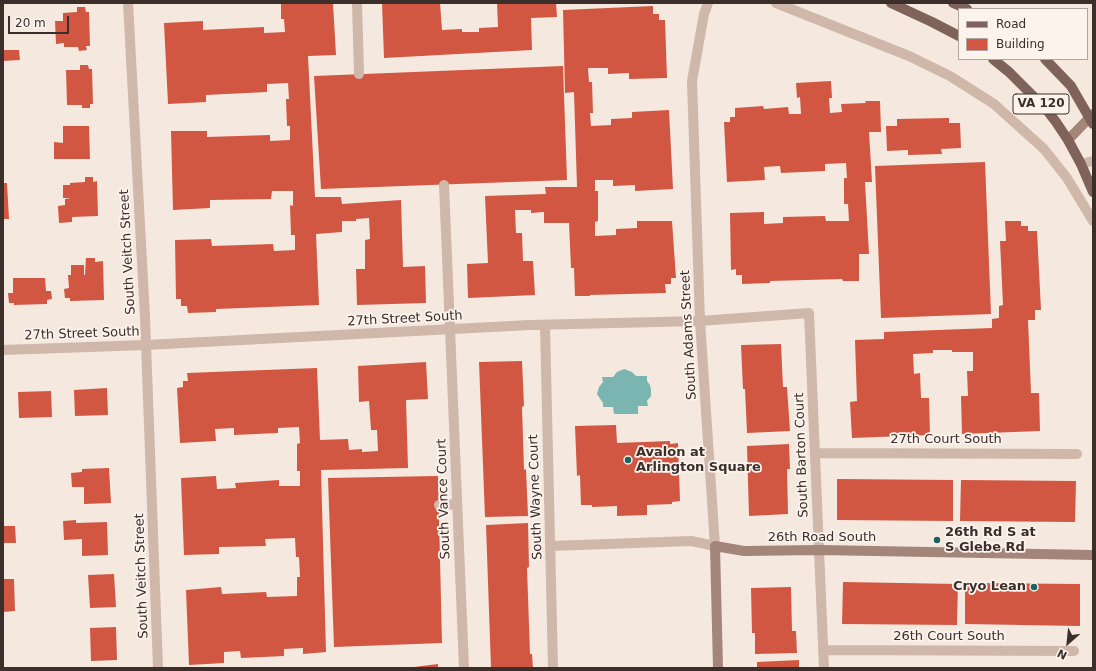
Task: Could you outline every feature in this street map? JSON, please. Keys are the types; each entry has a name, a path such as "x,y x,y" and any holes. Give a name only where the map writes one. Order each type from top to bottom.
{"main road":[{"path":"891,3 958,35"},
{"path":"953,3 965,8"},
{"name":"VA 120","path":"994,60 1009,72 1046,109 1068,140 1081,164 1093,192"},
{"name":"VA 120","path":"1046,60 1071,86 1092,118"}],"street":[{"name":"South Veitch Street","path":"128,3 146,345 158,668"},
{"path":"356,3 359,74"},
{"name":"South Adams Street","path":"708,3 704,14 692,81 700,321 715,546 718,668"},
{"path":"776,3 909,56 950,76 994,104 1044,149 1067,178 1093,221"},
{"path":"1068,140 1092,118"},
{"path":"1081,164 1093,161"},
{"name":"South Vance Court","path":"444,185 464,668"},
{"name":"27th Street South","path":"3,350 146,345 544,324 700,321 809,313"},
{"name":"South Barton Court","path":"809,313 824,668"},
{"name":"South Wayne Court","path":"544,324 553,668"},
{"name":"27th Court South","path":"815,453 1077,454"},
{"path":"439,505 457,504"},
{"name":"26th Road South","path":"551,546 691,542 744,551 819,550 1093,555"},
{"name":"26th Court South","path":"823,650 1074,651"}],"water":[{"path":"624,369 632,372 636,376 647,376 647,381 650,385 651,396 647,401 648,406 638,406 638,414 614,414 613,407 603,407 603,403 597,394 599,387 603,382 602,377 613,377 617,372"}],"building":[{"path":"281,3 333,3 336,55 308,56 315,197 341,197 342,204 401,200 403,267 425,266 426,303 357,305 356,269 365,269 365,240 370,239 369,218 356,219 356,221 342,221 342,232 316,234 319,305 216,309 216,312 188,313 187,306 181,306 181,299 176,299 175,240 211,239 212,246 273,244 274,251 295,250 295,235 291,235 290,205 293,206 293,191 272,191 271,199 210,200 210,208 173,210 171,131 207,131 207,137 270,135 270,141 290,140 290,126 287,126 286,99 289,99 288,83 267,84 267,92 206,95 206,102 168,104 164,23 203,21 203,30 264,27 264,33 285,32 284,19 281,19"},
{"path":"382,3 440,3 442,30 462,29 462,32 479,32 479,28 498,27 497,3 556,3 557,17 531,18 532,50 384,58"},
{"path":"653,6 653,14 659,14 659,20 665,20 667,78 629,79 629,73 608,74 608,68 588,68 589,82 592,82 593,113 590,113 591,126 611,125 611,119 632,118 632,112 669,110 673,189 635,191 635,185 613,186 613,180 595,180 595,191 598,191 598,221 595,222 595,236 616,235 616,229 637,228 637,221 672,221 676,278 671,278 671,284 665,284 666,293 575,296 574,268 571,268 569,223 544,223 544,212 531,213 531,210 515,210 516,233 522,233 523,261 533,261 535,295 468,298 467,264 488,263 485,196 546,194 545,187 577,187 574,92 565,93 563,10"},
{"path":"77,7 85,7 86,12 89,12 90,46 86,46 87,50 79,51 78,47 64,47 64,43 56,44 55,21 63,21 63,13 77,12"},
{"path":"3,50 19,50 20,60 3,61"},
{"path":"80,65 88,65 89,69 92,69 93,104 90,104 90,108 82,108 82,105 67,105 66,70 80,70"},
{"path":"563,66 567,180 321,189 314,76"},
{"path":"831,81 832,98 829,98 830,113 842,112 841,104 880,101 881,132 869,132 872,182 865,182 869,254 859,254 859,281 843,281 842,279 770,281 770,283 742,284 742,275 736,275 736,269 731,270 730,213 764,212 764,224 783,223 783,217 825,216 826,221 849,221 848,204 844,204 844,178 847,178 846,163 825,164 825,171 781,173 780,166 764,167 765,180 727,182 724,122 730,122 730,117 735,117 735,108 763,106 764,109 788,107 789,114 801,114 800,97 797,98 796,83"},
{"path":"949,118 949,123 960,123 961,148 941,149 942,154 908,155 908,150 887,151 886,126 897,126 897,119"},
{"path":"63,126 89,126 90,159 54,159 54,142 63,143"},
{"path":"985,162 991,314 881,318 875,166"},
{"path":"85,177 93,177 93,182 97,181 98,216 72,217 72,222 59,223 58,206 65,205 65,199 71,198 63,198 63,185 85,182"},
{"path":"3,183 7,183 9,219 3,219"},
{"path":"1005,221 1021,221 1021,226 1028,226 1028,231 1037,231 1041,310 1035,310 1035,320 1028,320 1031,393 1039,393 1040,431 962,434 961,396 968,396 967,371 973,371 973,352 933,350 933,353 913,354 914,374 920,373 921,398 929,398 930,435 852,438 850,402 857,401 855,340 884,339 884,332 992,328 992,319 999,318 999,306 1003,305 1000,241 1006,241"},
{"path":"86,258 95,258 95,262 103,261 104,300 70,301 70,298 65,298 64,289 69,288 68,275 71,275 71,265 84,265 85,275"},
{"path":"13,278 45,278 46,291 51,291 52,299 47,300 47,304 14,305 14,303 9,303 8,293 13,293"},
{"path":"781,344 783,387 787,387 790,431 747,433 741,345"},
{"path":"522,361 524,470 526,469 528,516 485,517 479,362"},
{"path":"426,362 428,399 406,400 408,468 321,470 326,652 303,654 303,648 284,649 284,656 241,658 240,651 224,652 224,663 189,665 186,590 221,587 222,594 266,592 267,597 297,596 297,577 300,577 299,557 296,557 295,538 265,539 266,546 219,547 219,554 184,555 181,478 216,476 217,489 236,488 235,483 279,480 279,486 300,486 300,471 297,471 297,444 300,443 299,427 278,428 278,433 234,435 234,428 215,429 216,441 180,443 177,388 183,387 183,381 188,381 187,373 317,368 320,440 348,439 349,450 362,449 362,452 378,451 377,430 371,430 369,401 359,402 358,366"},
{"path":"107,388 108,415 75,416 74,390"},
{"path":"51,391 52,417 19,418 18,392"},
{"name":"Avalon at Arlington Square","path":"616,425 617,443 670,441 670,444 678,443 680,501 672,502 672,504 647,505 647,515 617,516 617,506 592,507 592,505 581,505 580,475 577,476 575,426"},
{"path":"789,444 790,469 787,469 788,514 749,516 747,446"},
{"path":"109,468 111,503 84,504 84,487 72,487 71,473 82,472 82,469"},
{"path":"438,476 442,643 334,647 328,478"},
{"path":"837,479 953,480 953,521 837,520"},
{"path":"961,480 1076,481 1075,522 960,521"},
{"path":"76,520 76,523 107,522 108,555 82,556 82,539 64,540 63,521"},
{"path":"528,523 529,567 527,568 530,654 532,654 533,668 491,668 486,525"},
{"path":"3,526 15,526 16,543 3,543"},
{"path":"114,574 116,607 90,608 88,575"},
{"path":"3,579 14,579 15,611 3,612"},
{"path":"843,582 958,584 957,625 842,624"},
{"path":"965,583 1080,584 1080,626 965,624"},
{"path":"791,587 792,631 796,631 797,653 755,654 755,633 752,633 751,588"},
{"path":"116,627 117,660 91,661 90,628"},
{"path":"799,660 799,668 757,668 757,662"},
{"path":"438,664 438,668 414,668 414,667"}],"place":[{"name":"Avalon at Arlington Square","path":"628,460"},
{"name":"26th Rd S at S Glebe Rd","path":"937,540"},
{"name":"Cryo Lean","path":"1034,587"}]}
